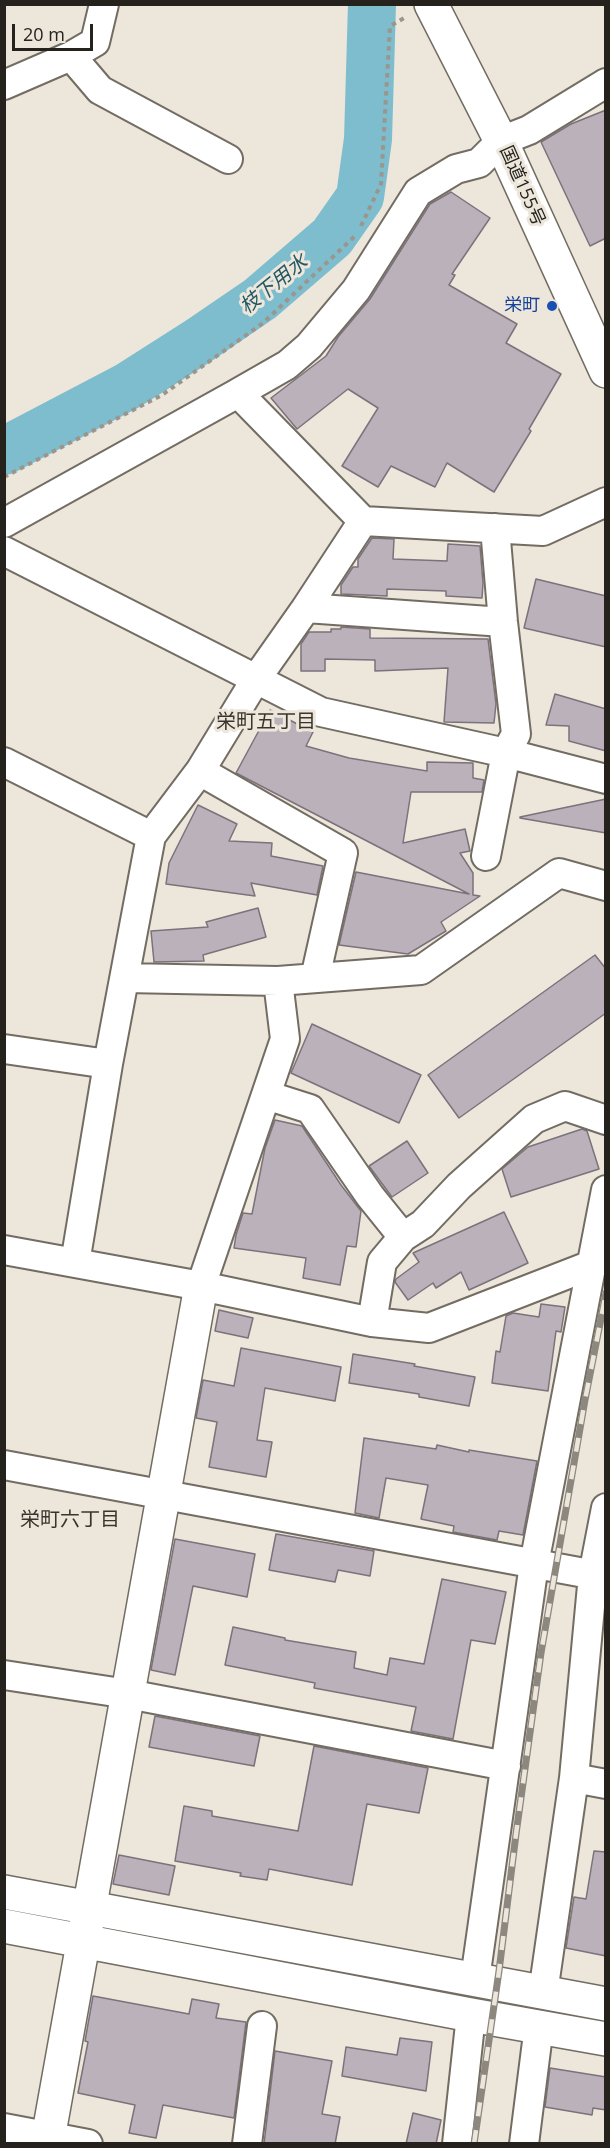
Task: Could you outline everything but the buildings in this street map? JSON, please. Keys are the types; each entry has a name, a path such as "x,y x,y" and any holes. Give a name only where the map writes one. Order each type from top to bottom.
{"main road":[{"name":"国道155号","path":"420,10 501,141 606,371"},
{"path":"47,2140 201,1286"},
{"path":"4,1892 606,2004"},
{"path":"4,1926 606,2039"}],"street":[{"path":"4,86 71,56 95,42 104,4"},
{"path":"71,56 100,90 228,159"},
{"path":"4,523 287,364 309,346 356,290 418,192 456,169 478,164 501,141 529,130 606,83"},
{"path":"238,393 363,521 543,531 606,502"},
{"path":"75,1263 108,1064 151,836 200,771 256,680 363,521"},
{"path":"486,856 506,753 516,734 495,528"},
{"path":"4,551 321,712 506,753 606,779"},
{"path":"306,608 503,622"},
{"path":"5,765 151,836"},
{"path":"200,771 343,853 315,978"},
{"path":"125,978 278,981 421,970 559,873 606,886"},
{"path":"201,1286 285,1039 278,981"},
{"path":"4,1049 108,1064"},
{"path":"266,1095 310,1109 370,1196 403,1238"},
{"path":"372,1322 382,1262 403,1238 423,1224 459,1186 534,1119 565,1106 606,1120"},
{"path":"474,1979 534,1564 598,1263 606,1190"},
{"path":"4,1250 201,1286 372,1322 429,1328 598,1263"},
{"path":"4,1465 599,1576"},
{"path":"543,1993 574,1778 606,1508"},
{"path":"4,1675 128,1694 506,1766"},
{"path":"574,1778 606,1784"},
{"path":"457,2144 471,2015"},
{"path":"247,2144 262,2026"},
{"path":"524,2144 539,2026"},
{"path":"4,2128 47,2140 88,2144"}],"path":[{"path":"4,477 162,395 263,322 357,234 381,184 390,26 420,10"}],"waterway":[{"name":"枝下用水","path":"4,451 128,386 197,342 260,299 332,237 360,197 368,139 372,4"}],"railway":[{"path":"474,2144 541,1653 606,1293"}],"place":[{"name":"栄町","path":"552,306"}],"district":[{"name":"栄町五丁目","path":"266,722"},
{"name":"栄町六丁目","path":"70,1520"}]}
